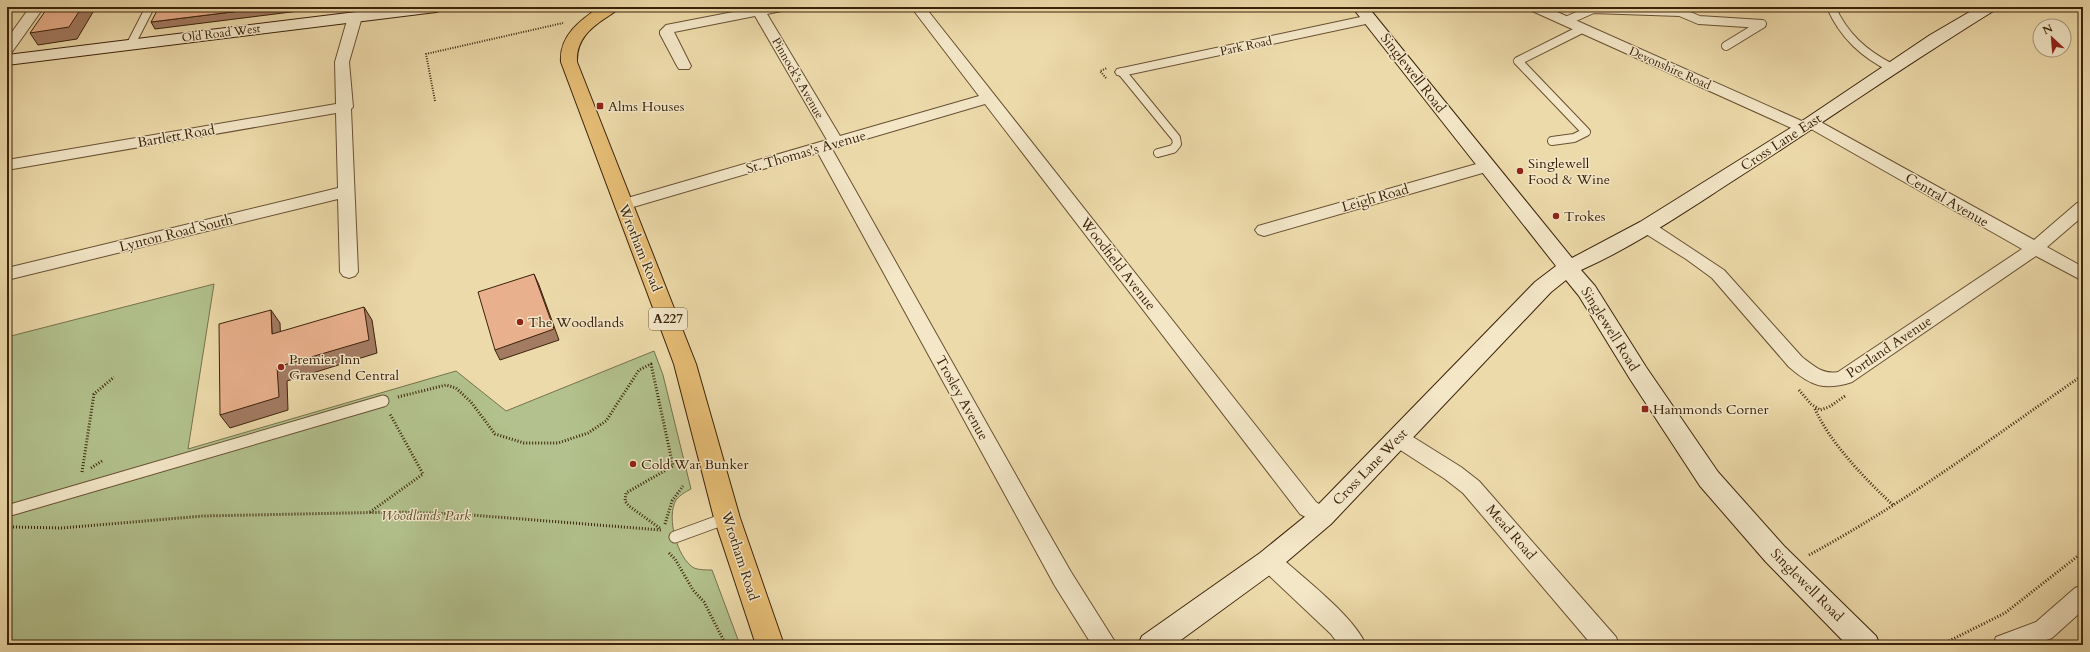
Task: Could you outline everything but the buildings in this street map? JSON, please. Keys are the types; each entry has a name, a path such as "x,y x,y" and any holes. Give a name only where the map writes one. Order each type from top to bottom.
{"main road":[{"name":"Wrotham Road","path":"607,8 574,38 568,47 568,58 685,364 727,518 770,645"}],"street":[{"path":"7,50 37,7"},
{"name":"Old Road West","path":"7,60 355,17 406,9 436,7"},
{"path":"684,66 667,34 667,31 671,28 781,7"},
{"name":"Woodfield Avenue","path":"918,7 1308,508 1322,518"},
{"name":"Devonshire Road","path":"1535,7 1582,29 1808,125"},
{"name":"Cross Lane East","path":"1569,267 1594,256 1647,227 1808,125 1892,68 1989,7"},
{"name":"Pinnock's Avenue","path":"759,12 830,146"},
{"name":"Park Road","path":"1122,72 1365,13"},
{"name":"Singlewell Road","path":"1365,13 1569,267 1595,302 1638,373 1709,479 1775,554 1866,645"},
{"path":"349,272 345,192 345,107 342,62 355,17"},
{"name":"St. Thomas's Avenue","path":"623,205 830,146 989,98"},
{"name":"Bartlett Road","path":"7,165 345,107"},
{"name":"Central Avenue","path":"1808,125 2083,275"},
{"name":"Trosley Avenue","path":"830,146 1039,537 1105,645"},
{"name":"Leigh Road","path":"1264,230 1487,166"},
{"name":"Lynton Road South","path":"7,274 345,192"},
{"name":"Portland Avenue","path":"1647,227 1718,274 1735,290 1802,368 1820,379 1832,381 1845,377 2034,249 2083,207"},
{"name":"Cross Lane West","path":"1152,645 1269,561 1322,518 1543,287 1569,267"},
{"name":"Mead Road","path":"1398,438 1471,486 1607,645"},
{"path":"1269,561 1339,626 1354,645"},
{"path":"2005,645 2044,630 2083,595"}],"lane":[{"path":"131,44 150,7"},
{"path":"1831,7 1856,45 1865,54 1892,68"},
{"path":"1566,21 1593,9 1680,12 1699,20 1762,24 1726,46"},
{"path":"1552,141 1574,138 1586,132 1518,61 1582,29"},
{"path":"1122,72 1176,138 1177,144 1173,149 1158,153"},
{"path":"7,512 382,401"},
{"path":"676,537 727,518"}],"path":[{"path":"434,101 426,54 568,21"},
{"path":"370,512 423,474 382,401 438,387 451,386 456,388 471,402 495,434 524,443 558,443 588,433 606,421 639,370 651,364 673,466 632,488 626,493 625,501 628,506 663,530"},
{"path":"1806,556 1850,534 1894,506 2083,375"},
{"path":"79,490 92,398 94,394 114,377"},
{"path":"1795,384 1815,408 1816,415 1832,435 1882,496 1894,506"},
{"path":"1815,408 1826,410 1851,392"},
{"path":"663,530 672,501 683,486"},
{"path":"7,527 32,529 62,528 203,516 370,512 459,514 663,530"},
{"path":"667,551 675,559 693,590 704,602 726,645"},
{"path":"1941,645 2005,613 2083,552"}],"green space":[{"name":"Woodlands Park","path":"214,284 188,449 456,371 506,411 654,351 663,375 691,489 676,500 673,507 672,516 675,537 678,547 688,563 696,569 712,570 740,645 7,645 7,337"}],"place":[{"name":"Alms Houses","path":"600,106"},
{"name":"Singlewell Food & Wine","path":"1520,171"},
{"name":"Trokes","path":"1556,216"},
{"name":"The Woodlands","path":"520,322"},
{"name":"Premier Inn Gravesend Central","path":"281,367"},
{"name":"Hammonds Corner","path":"1645,409"},
{"name":"Cold War Bunker","path":"633,464"}]}
